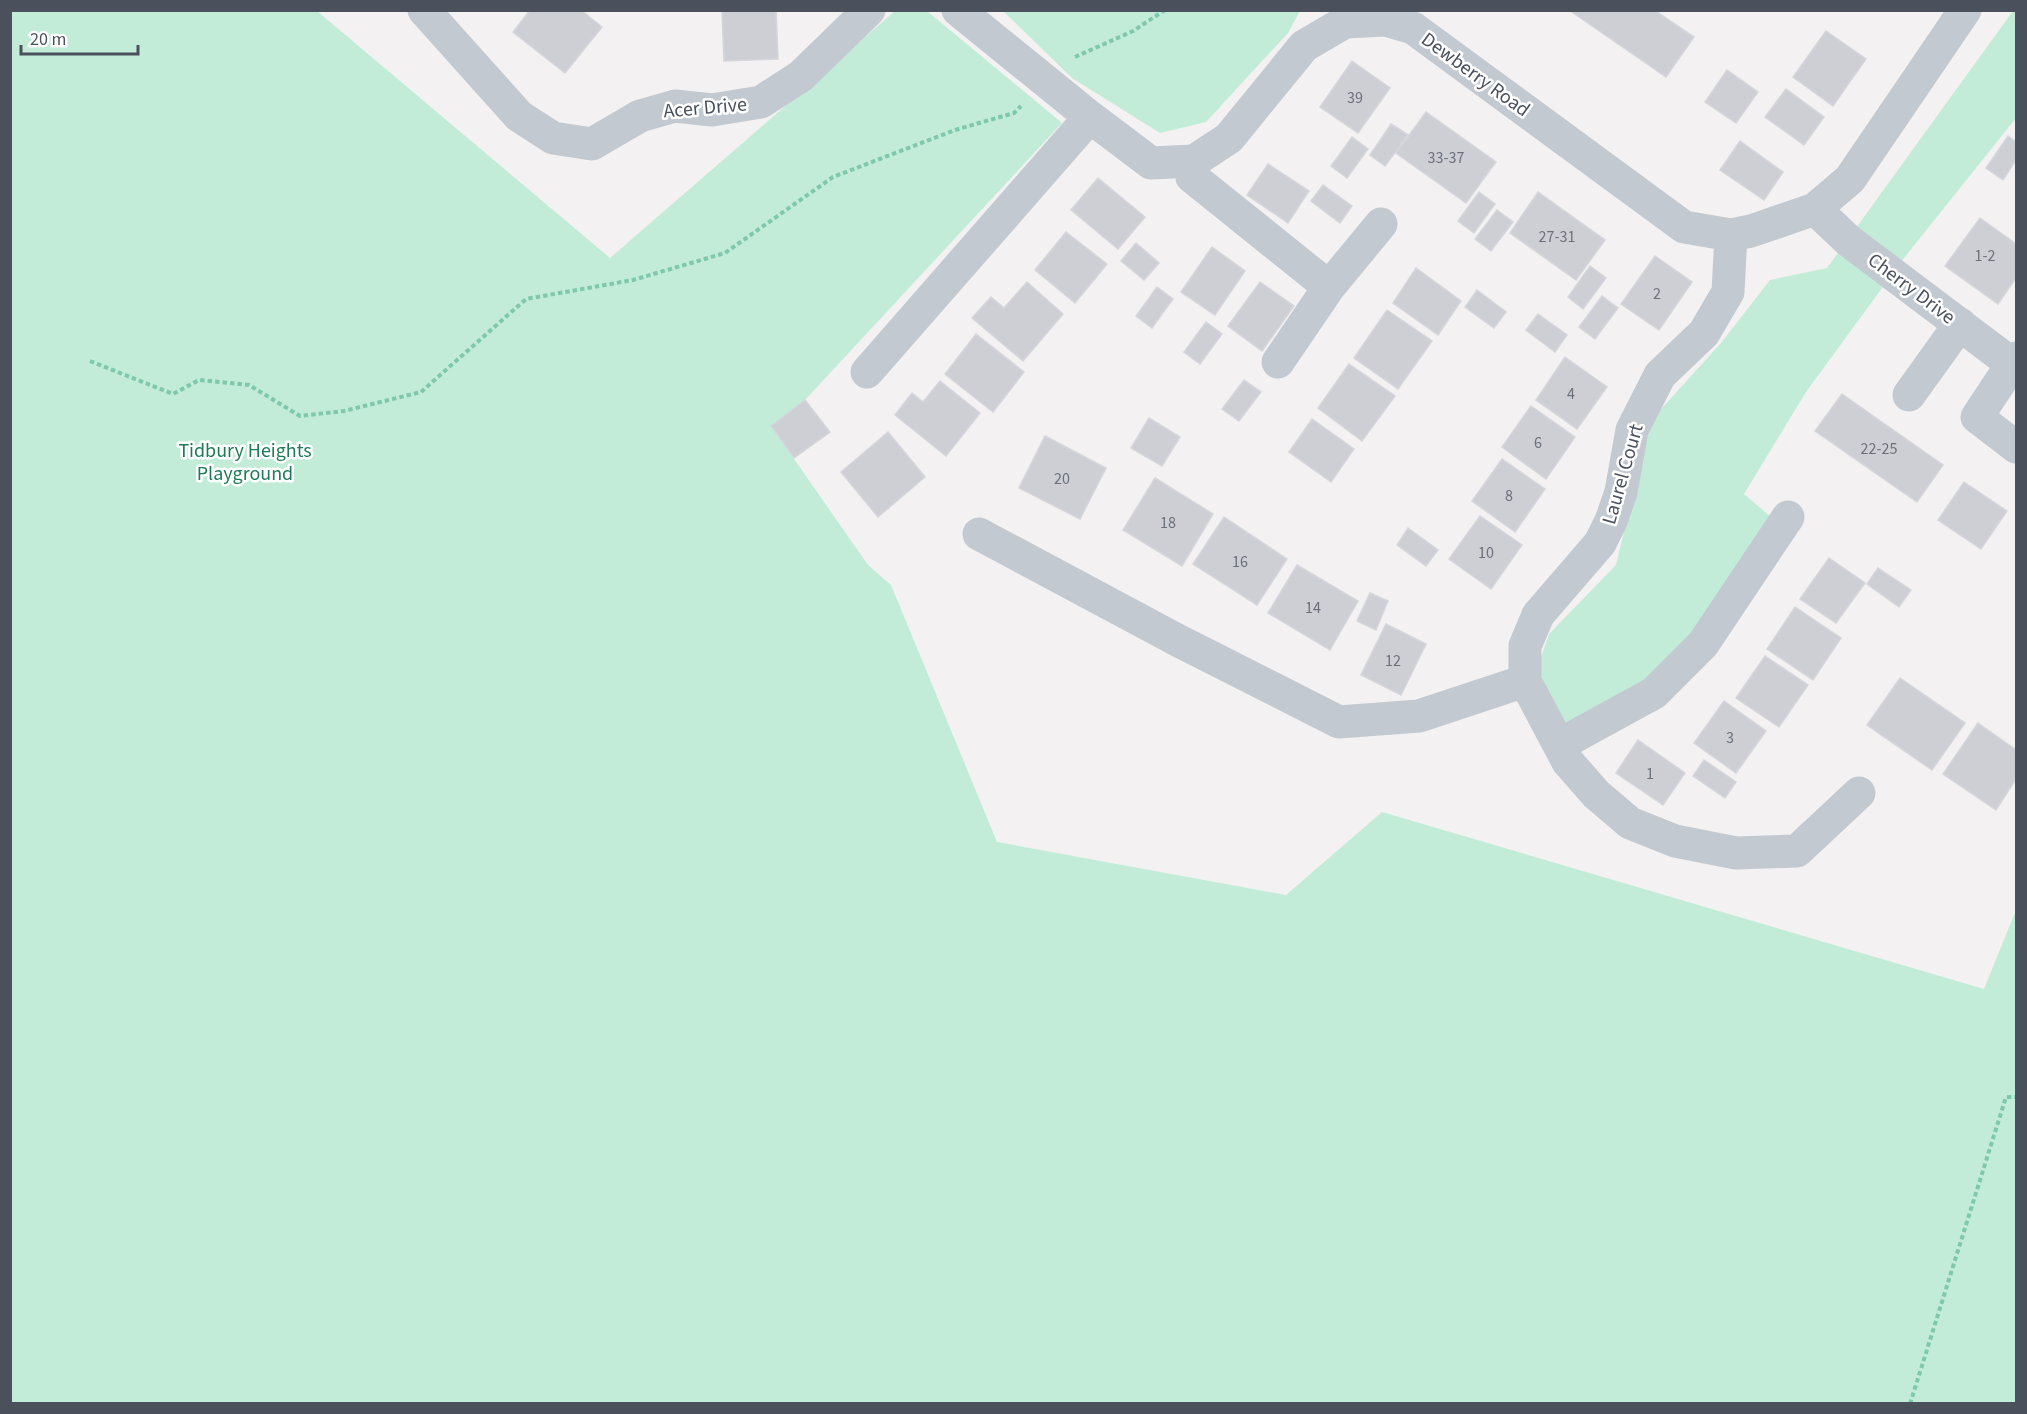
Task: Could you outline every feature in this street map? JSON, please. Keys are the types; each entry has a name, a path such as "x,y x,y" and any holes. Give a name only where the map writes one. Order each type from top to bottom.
{"street":[{"name":"Acer Drive","path":"424,10 519,116 553,138 592,144 640,116 675,106 712,110 761,102 801,76 869,10"},
{"path":"958,10 1090,117 1151,162 1194,161 1192,177 1329,287"},
{"name":"Dewberry Road","path":"1194,161 1229,138 1304,46 1344,16 1385,20 1413,28 1684,226 1731,235 1751,231 1815,209 1850,179 1965,10"},
{"path":"867,372 1090,117"},
{"name":"Cherry Drive","path":"1815,209 1849,241 1960,324 2014,361"},
{"path":"1278,362 1329,287 1381,224"},
{"name":"Laurel Court","path":"1731,235 1728,292 1704,333 1660,375 1632,430 1621,492 1600,543 1538,615 1525,646 1525,681 1563,754 1596,794 1630,823 1675,841 1736,853 1797,851 1859,793"},
{"path":"1909,395 1960,324"},
{"path":"2014,361 1977,417 2016,447"},
{"path":"1563,754 1654,693 1703,644 1788,517"},
{"path":"979,534 1179,641 1339,722 1419,716 1525,681"}],"path":[{"path":"90,361 173,394 199,380 249,385 300,416 344,411 421,392 526,299 633,280 725,253 833,177 955,130 1014,113 1045,81 1077,56 1133,31 1165,10"},
{"path":"1910,1404 2006,1097 2016,1097"}],"green space":[{"name":"Tidbury Heights Playground","path":"10,11 317,11 610,258 895,11 927,11 1062,123 805,400 771,426 868,565 891,585 997,842 1286,895 1382,812 1984,989 2016,910 2016,1403 11,1403"},
{"path":"1003,11 1300,11 1288,33 1206,122 1160,133 1072,78"},
{"path":"2013,11 2016,11 2016,118 1904,258 1806,392 1744,494 1771,517 1693,639 1645,684 1563,725 1536,672 1549,634 1616,565 1651,420 1721,343 1770,280 1827,268"}],"building":[{"path":"530,10 581,10 602,27 565,73 513,32"},
{"path":"722,10 776,10 778,59 724,61"},
{"path":"1569,10 1654,10 1694,37 1666,77"},
{"path":"1826,31 1866,59 1833,106 1793,77"},
{"path":"1352,61 1390,88 1358,133 1320,107"},
{"path":"1727,70 1758,92 1736,123 1705,102"},
{"path":"1786,89 1824,117 1804,145 1765,117"},
{"path":"1426,112 1496,162 1466,203 1396,153"},
{"path":"1391,124 1408,135 1385,166 1370,155"},
{"path":"2008,136 2016,142 2016,160 2003,180 1986,168"},
{"path":"1352,137 1368,149 1347,178 1331,166"},
{"path":"1740,141 1783,172 1764,200 1720,170"},
{"path":"1268,164 1309,191 1288,223 1247,195"},
{"path":"1098,178 1145,217 1118,249 1071,210"},
{"path":"1323,185 1352,206 1340,223 1311,201"},
{"path":"1479,192 1495,204 1474,233 1458,221"},
{"path":"1538,192 1605,240 1576,280 1510,233"},
{"path":"1497,210 1513,222 1491,251 1475,239"},
{"path":"1980,218 2016,244 2016,278 1998,304 1945,266"},
{"path":"1066,232 1107,264 1075,303 1035,270"},
{"path":"1136,243 1159,263 1144,280 1121,261"},
{"path":"1212,247 1245,271 1215,315 1181,292"},
{"path":"1655,256 1692,282 1659,330 1621,304"},
{"path":"1590,266 1606,278 1583,309 1568,297"},
{"path":"1416,268 1461,301 1438,335 1393,303"},
{"path":"1027,282 1063,314 1023,361 972,318 991,297 1004,308"},
{"path":"1260,282 1294,306 1262,351 1228,326"},
{"path":"1157,287 1173,299 1152,328 1136,316"},
{"path":"1477,290 1506,312 1494,328 1465,307"},
{"path":"1602,296 1618,308 1595,339 1579,327"},
{"path":"1387,310 1432,341 1398,389 1354,358"},
{"path":"1538,314 1567,335 1555,352 1526,330"},
{"path":"1206,322 1222,334 1200,364 1184,352"},
{"path":"976,334 1024,372 993,412 945,374"},
{"path":"1565,357 1607,387 1577,429 1536,400"},
{"path":"1349,364 1395,396 1362,441 1318,408"},
{"path":"1244,380 1261,392 1239,421 1222,409"},
{"path":"940,381 980,413 946,456 895,415 912,393 923,402"},
{"path":"1842,394 1943,465 1917,502 1815,431"},
{"path":"805,400 830,432 794,458 771,426"},
{"path":"1531,406 1575,437 1546,479 1502,447"},
{"path":"1149,418 1180,437 1162,466 1131,448"},
{"path":"1312,419 1354,449 1331,482 1289,452"},
{"path":"888,432 925,477 878,517 841,472"},
{"path":"1045,436 1106,468 1080,519 1019,488"},
{"path":"1502,459 1545,489 1515,532 1472,501"},
{"path":"1155,478 1213,514 1182,566 1123,530"},
{"path":"1964,482 2007,511 1981,549 1938,520"},
{"path":"1480,516 1522,545 1491,589 1449,559"},
{"path":"1224,517 1287,559 1257,605 1193,564"},
{"path":"1408,528 1438,550 1426,566 1397,545"},
{"path":"1829,558 1865,583 1836,623 1800,599"},
{"path":"1297,565 1358,601 1330,650 1268,613"},
{"path":"1878,568 1911,590 1899,607 1867,584"},
{"path":"1370,593 1388,601 1376,630 1357,621"},
{"path":"1795,607 1841,638 1813,680 1767,649"},
{"path":"1386,624 1426,644 1401,695 1361,675"},
{"path":"1765,656 1808,685 1779,727 1736,698"},
{"path":"1900,678 1965,723 1932,770 1867,725"},
{"path":"1724,701 1766,731 1736,773 1694,743"},
{"path":"1978,723 2016,750 2016,779 1996,810 1943,774"},
{"path":"1638,740 1685,773 1663,805 1616,773"},
{"path":"1704,760 1736,782 1725,798 1693,776"}]}
